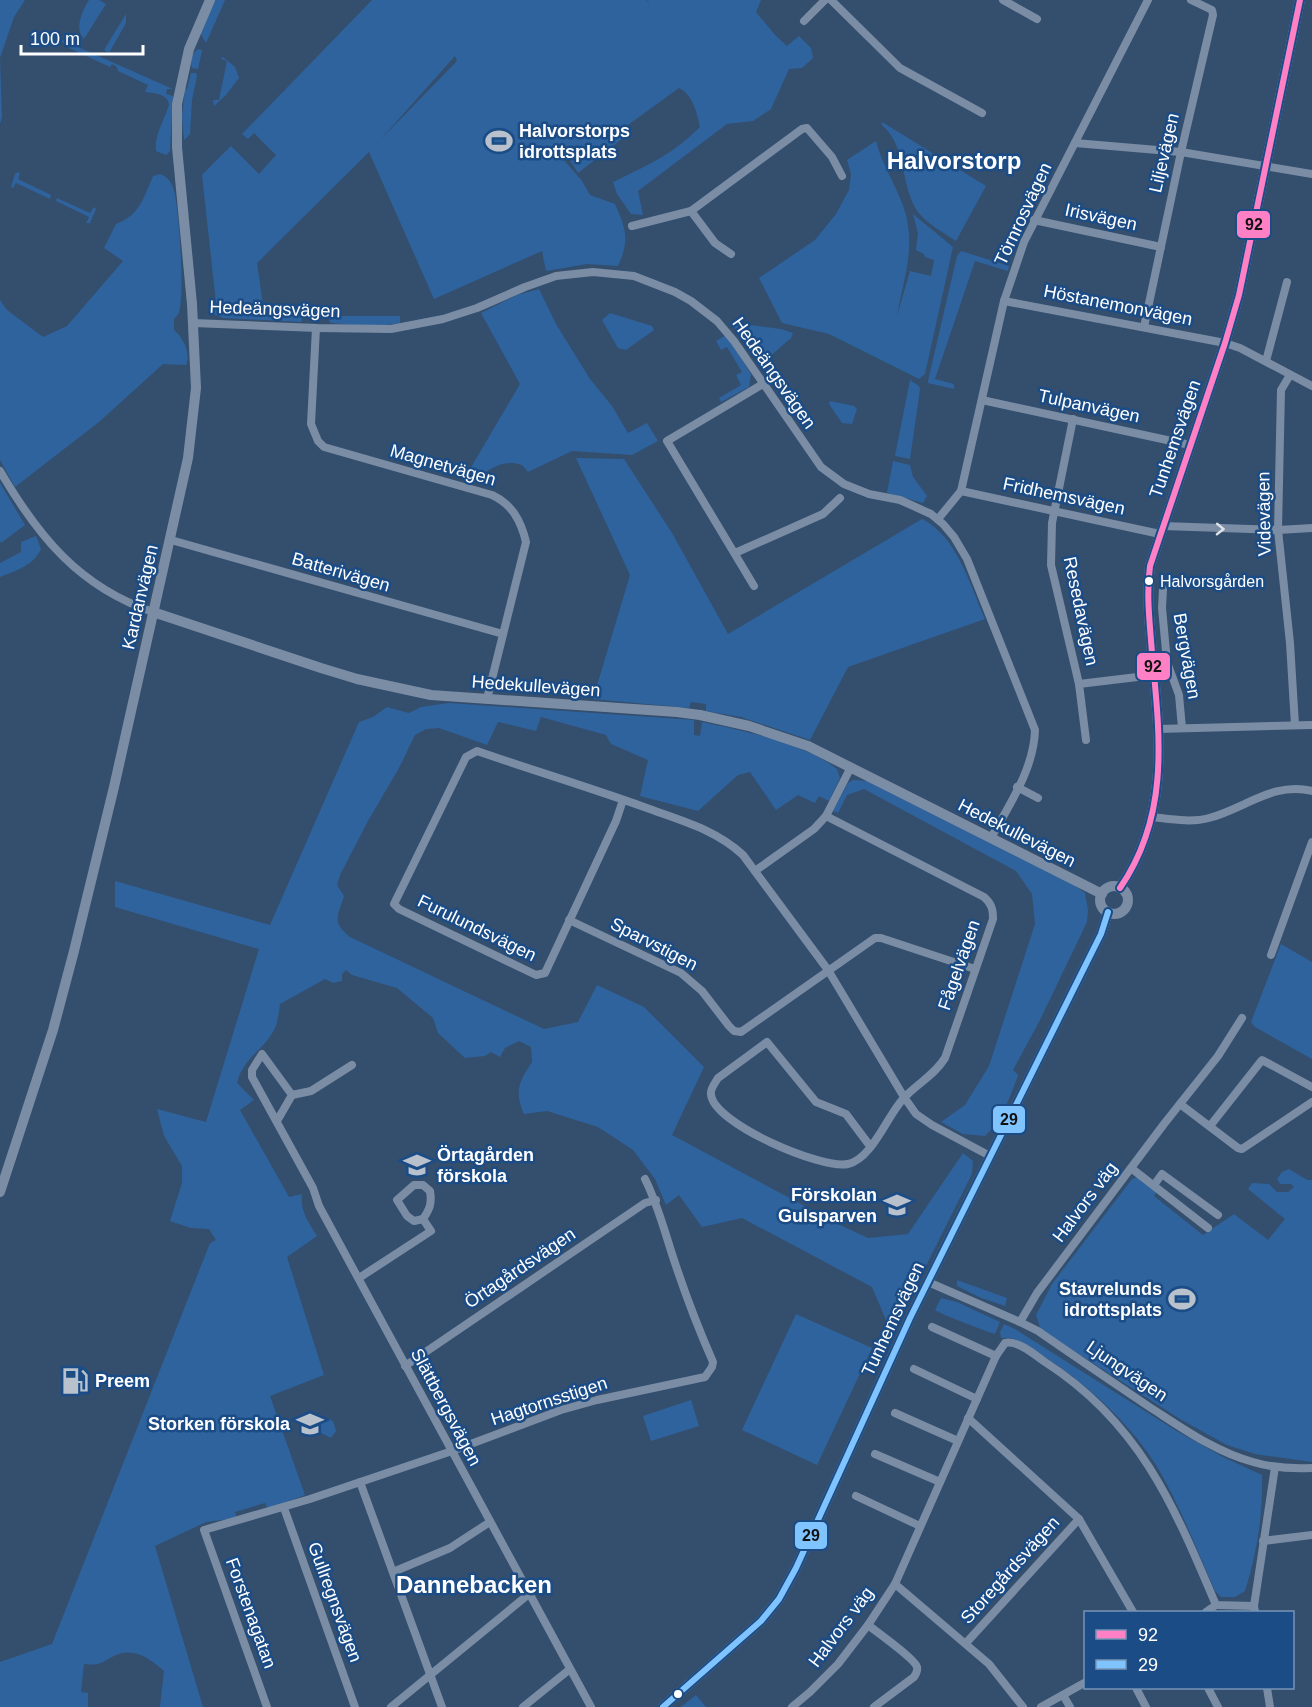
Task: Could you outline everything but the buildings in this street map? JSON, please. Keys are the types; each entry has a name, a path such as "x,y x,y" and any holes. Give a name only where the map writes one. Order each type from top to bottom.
{"street":[{"name":"Kardanvägen","path":"0,1192 53,1030 74,951 171,540 194,421 196,388 193,323 177,147 177,104 189,49 210,0"},
{"path":"804,21 825,0"},
{"path":"831,0 900,68 982,113"},
{"path":"1003,0 1036,19"},
{"name":"Törnrosvägen","path":"938,519 961,491 1004,301 1015,264 1034,220 1148,0"},
{"name":"Liljevägen","path":"1144,327 1213,15 1212,10 1191,0"},
{"name":"Tunhemsvägen","path":"1120,888 1134,866 1152,817 1159,780 1158,729 1148,603 1148,581 1152,559 1225,343 1241,284 1300,0"},
{"path":"632,226 691,211 802,129 807,128 826,150 842,176"},
{"path":"1075,143 1181,152 1312,174"},
{"path":"691,211 715,243 731,254"},
{"name":"Irisvägen","path":"1034,220 1161,247"},
{"name":"Hedeängsvägen","path":"193,323 391,329 443,319 477,308 556,276 573,273 634,276 656,283 691,300 725,330 821,467 833,477 857,489 900,500 938,519 954,537 967,559 1035,730 1033,754 991,838"},
{"path":"1266,361 1287,282"},
{"name":"Höstanemonvägen","path":"1004,301 1225,343 1240,348 1312,386"},
{"name":"Magnetvägen","path":"316,328 311,424 318,441 324,447 492,495 509,505 518,518 526,542 487,699"},
{"name":"Videvägen","path":"1290,375 1281,390 1278,530 1290,643 1295,725"},
{"path":"754,586 667,441 763,384"},
{"name":"Tulpanvägen","path":"982,400 1190,445"},
{"name":"Resedavägen","path":"1073,419 1054,511 1051,566 1079,684 1086,740"},
{"name":"Hedekullevägen","path":"0,471 35,526 60,555 88,578 117,596 153,612 357,678 431,695 700,715 777,735 808,746 851,767 1102,894"},
{"name":"Fridhemsvägen","path":"961,491 1054,511 1162,530 1312,528"},
{"path":"735,553 824,514 840,498"},
{"name":"Batterivägen","path":"171,540 503,634"},
{"name":"Bergvägen","path":"1163,589 1162,608 1167,662 1179,695 1182,728"},
{"path":"1079,684 1154,675"},
{"path":"1158,729 1312,725"},
{"name":"Furulundsvägen","path":"623,800 616,821 545,974 536,975 396,907 394,902 466,757 477,751 623,800 708,830 729,842 755,871 828,970 916,1114 990,1156"},
{"path":"755,871 814,829 825,816 851,767"},
{"path":"1017,787 1038,798"},
{"path":"1152,817 1202,820 1280,789 1301,788 1312,791"},
{"name":"Fågelvägen","path":"825,816 984,897 990,902 993,910 993,919 945,1058 927,1080 904,1097"},
{"path":"1271,955 1312,842"},
{"path":"1110,888 1120,888 1127,895 1127,906 1119,913 1108,912 1101,904 1102,894 1110,888"},
{"name":"Tunhemsvägen","path":"663,1707 761,1621 779,1599 796,1568 910,1318 1101,934 1108,912"},
{"name":"Sparvstigen","path":"569,920 681,973 702,991 734,1031 741,1032 874,938 881,938 975,969"},
{"name":"Halvors väg","path":"1020,1322 1037,1293 1218,1056 1242,1018"},
{"path":"870,1146 846,1114 836,1108 823,1106 816,1102 767,1042 718,1078 713,1086 711,1094 714,1105 723,1114 750,1132 799,1155 834,1165 849,1164 861,1157 870,1146 904,1097"},
{"name":"Slättbergsvägen","path":"292,1095 262,1054 252,1070 252,1077 313,1188 319,1206 405,1366 591,1707"},
{"path":"1210,1126 1262,1060 1312,1088"},
{"path":"277,1121 292,1095 311,1091 352,1065"},
{"path":"1180,1104 1242,1149 1312,1102"},
{"path":"1131,1168 1208,1228"},
{"path":"1154,1185 1162,1174 1218,1215"},
{"name":"Hagtornsstigen","path":"204,1530 284,1508 452,1451 561,1410 705,1377 713,1362 698,1329 656,1200 645,1179"},
{"path":"414,1185 423,1185 430,1191 432,1200 429,1211 423,1219 414,1221 407,1216 397,1200 414,1185"},
{"name":"Örtagårdsvägen","path":"405,1366 645,1203 656,1200"},
{"path":"359,1278 431,1231 423,1219"},
{"name":"Ljungvägen","path":"928,1282 1020,1322 1197,1437 1252,1462 1294,1470 1312,1468"},
{"path":"932,1327 996,1356"},
{"name":"Halvors väg","path":"792,1707 838,1664 868,1625 895,1584 996,1356 1005,1343 1010,1342 1025,1349 1063,1373 1097,1401 1128,1437 1168,1496 1216,1605"},
{"path":"914,1369 977,1399"},
{"path":"895,1413 958,1441"},
{"path":"968,1418 1079,1519 1132,1611"},
{"path":"875,1454 940,1482"},
{"path":"1207,1611 1216,1605 1255,1609 1275,1467"},
{"path":"360,1482 442,1707"},
{"path":"856,1496 920,1526"},
{"name":"Gullregnsvägen","path":"284,1508 355,1707"},
{"name":"Storegårdsvägen","path":"966,1643 1079,1519"},
{"path":"393,1572 450,1548 490,1522"},
{"name":"Forstenagatan","path":"204,1530 267,1707"},
{"path":"1263,1541 1312,1535"},
{"name":"Storegårdsvägen","path":"895,1584 989,1664 1023,1707"},
{"path":"391,1707 529,1594"},
{"path":"868,1625 908,1656 917,1666 918,1671 914,1677 874,1707"},
{"path":"523,1707 570,1669"},
{"path":"1041,1707 1084,1683"},
{"path":"1137,1689 1146,1707"},
{"path":"1209,1689 1218,1707"},
{"path":"1267,1689 1270,1707"},
{"path":"1062,1695 1070,1707"}],"shaded area":[{"path":"0,0 25,0 14,17 0,58"},
{"path":"89,0 99,0 106,4 84,39 79,25"},
{"path":"215,0 225,0 206,43 200,33"},
{"path":"372,0 646,0 650,5 647,0 761,0 756,12 775,35 787,46 799,36 811,48 813,58 802,68 789,69 771,109 753,121 727,124 638,191 643,215 631,214 617,194 613,182 649,165 690,137 700,127 694,105 684,91 679,88 628,125 632,131 578,173 568,157 564,160 582,181 590,195 615,204 625,235 624,249 618,266 587,264 546,271 542,251 434,299 369,152 257,263 263,305 216,303 202,175 231,146 259,174 276,155 254,133 248,139 242,134","holes":["455,56 457,61 380,140"]},
{"path":"126,14 126,23 109,53 104,50"},
{"path":"62,40 173,89 167,89 166,94 173,96 170,151 166,155 156,151 156,145 169,105 166,98 145,92 148,85 118,71 117,67 112,64 110,67 69,48 70,46"},
{"path":"198,49 202,50 198,69 192,68 191,63"},
{"path":"223,57 235,67 239,78 214,106 213,100 219,100 227,61 221,59"},
{"path":"0,58 2,117 0,124"},
{"path":"191,73 196,73 197,76 192,100 190,134 184,140 182,117 185,89 187,89"},
{"path":"882,122 986,186 956,241 918,212 908,190 896,144"},
{"path":"876,141 903,205 908,228 909,254 897,316 910,271 931,276 934,260 916,250 918,233 913,214 953,247 925,374 919,379 829,334 782,323 759,278 815,240 836,214 849,190 851,174 847,160"},
{"path":"20,173 18,179 51,195 50,199 16,183 13,188 11,187 15,174"},
{"path":"160,174 168,179 175,196 180,249 181,303 179,313 174,319 174,330 185,346 188,355 186,365 163,364 99,422 15,487 0,460 0,300 7,310 43,337 67,326 123,261 104,248 116,224 131,216 144,198 153,176"},
{"path":"57,198 90,213 94,207 96,209 90,223 86,223 89,217 56,201"},
{"path":"961,251 1009,266 1008,271 975,261 935,379 954,384 954,389 928,383 928,381 957,256"},
{"path":"539,289 556,324 590,379 612,406 628,433 647,423 658,441 632,455 572,451 528,472 522,465 501,464 473,483 463,481 520,384 481,313 517,295"},
{"path":"214,309 300,314 303,317 301,322 223,318 213,314"},
{"path":"610,313 652,326 654,330 626,350 618,348 602,320"},
{"path":"330,316 400,316 400,323 374,326 331,323"},
{"path":"729,322 781,329 793,333 791,338 761,364 744,338"},
{"path":"726,335 751,374 749,387 721,402 719,398 741,385 736,375 742,372 727,347 721,350 716,341"},
{"path":"910,380 920,389 910,459 895,456"},
{"path":"830,401 854,406 857,409 852,424 842,423 829,404"},
{"path":"576,458 624,459 672,533 728,634 922,519 934,527 953,549 968,577 985,619 848,667 810,740 741,717 706,711 706,704 691,702 689,708 593,699 630,575"},
{"path":"893,461 910,465 913,477 927,496 923,503 887,493"},
{"path":"0,483 25,525 1,543 0,541"},
{"path":"36,536 41,549 38,555 24,567 0,577 0,563 21,552 21,542"},
{"path":"449,703 694,720 694,735 700,736 702,722 772,739 824,760 837,769 840,778 829,801 819,796 815,803 798,795 776,810 750,772 738,775 698,811 640,796 648,760 611,744 606,735 541,717 536,731 498,722 487,745 439,728 426,729 415,735 340,875 337,885 344,896 338,914 338,923 344,932 350,937 544,1029 578,1022 597,985 644,1007 704,1067 672,1135 868,1238 908,1234 963,1153 973,1161 972,1174 892,1334 872,1287 742,1218 702,1227 679,1195 666,1205 655,1179 633,1150 598,1127 547,1111 524,1114 519,1099 519,1087 532,1062 531,1047 519,1041 505,1048 500,1057 491,1052 485,1056 465,1058 438,1033 433,1018 397,988 352,975 346,970 342,974 342,981 333,983 325,979 280,1004 278,1020 271,1036 249,1060 237,1083 254,1100 240,1110 289,1197 302,1194 303,1211 317,1236 287,1257 324,1375 270,1396 305,1495 268,1509 265,1503 235,1512 237,1518 206,1522 155,1546 203,1707 160,1707 164,1671 154,1662 129,1652 116,1655 98,1664 84,1664 81,1692 88,1693 88,1707 0,1707 0,1662 52,1644 210,1243 216,1240 209,1229 191,1228 170,1221 182,1183 182,1166 164,1136 157,1109 206,1122 259,949 115,907 115,881 270,925 359,722 373,717 387,707 409,713 421,707"},
{"path":"853,780 867,781 1070,882 1085,893 1088,910 1087,922 1013,1070 1018,1075 1005,1108 985,1136 963,1134 941,1122 965,1105 989,1066 1035,924 1032,894 1016,871 864,789 847,795 838,813 833,811 848,783"},
{"path":"1281,944 1312,962 1312,1059 1255,1027 1251,1022"},
{"name":"Stavrelunds idrottsplats","path":"1289,1169 1307,1180 1312,1180 1312,1462 1255,1454 1227,1445 1180,1419 1041,1330 1036,1315 1052,1284 1132,1179 1137,1177 1157,1191 1154,1196 1203,1235 1234,1214 1268,1240 1285,1219 1248,1189 1252,1183 1269,1184 1277,1192 1288,1192 1294,1187 1291,1184 1280,1184 1277,1179 1282,1172"},
{"path":"957,1280 1007,1298 1005,1306 957,1286"},
{"path":"941,1298 957,1302 1000,1322 995,1334 935,1310"},
{"path":"796,1314 872,1348 817,1465 742,1430"},
{"path":"1004,1324 1175,1430 1223,1457 1262,1475 1258,1534 1245,1591 1235,1597 1221,1597 1215,1591 1167,1484 1138,1440 1100,1399 1057,1365 1020,1341 1001,1338 1000,1332"},
{"path":"691,1400 699,1426 651,1441 643,1416"},
{"path":"322,1416 333,1421 336,1431 331,1438 315,1430"},
{"path":"696,1695 706,1707 681,1707"}],"transit line":[{"name":"92","path":"1120,888 1136,860 1147,832 1158,775 1159,745 1148,599 1150,566 1239,295 1300,0"},
{"name":"29","path":"663,1707 761,1621 779,1599 796,1568 910,1318 1101,934 1108,912"}],"place":[{"name":"Halvorstorps idrottsplats","path":"499,141"},
{"name":"Halvorsgården","path":"1149,581"},
{"name":"Örtagården förskola","path":"417,1165"},
{"name":"Förskolan Gulsparven","path":"897,1205"},
{"name":"Stavrelunds idrottsplats","path":"1182,1299"},
{"name":"Preem","path":"75,1381"},
{"name":"Storken förskola","path":"310,1424"}],"district":[{"name":"Halvorstorp","path":"954,160"},
{"name":"Dannebacken","path":"474,1584"}]}
